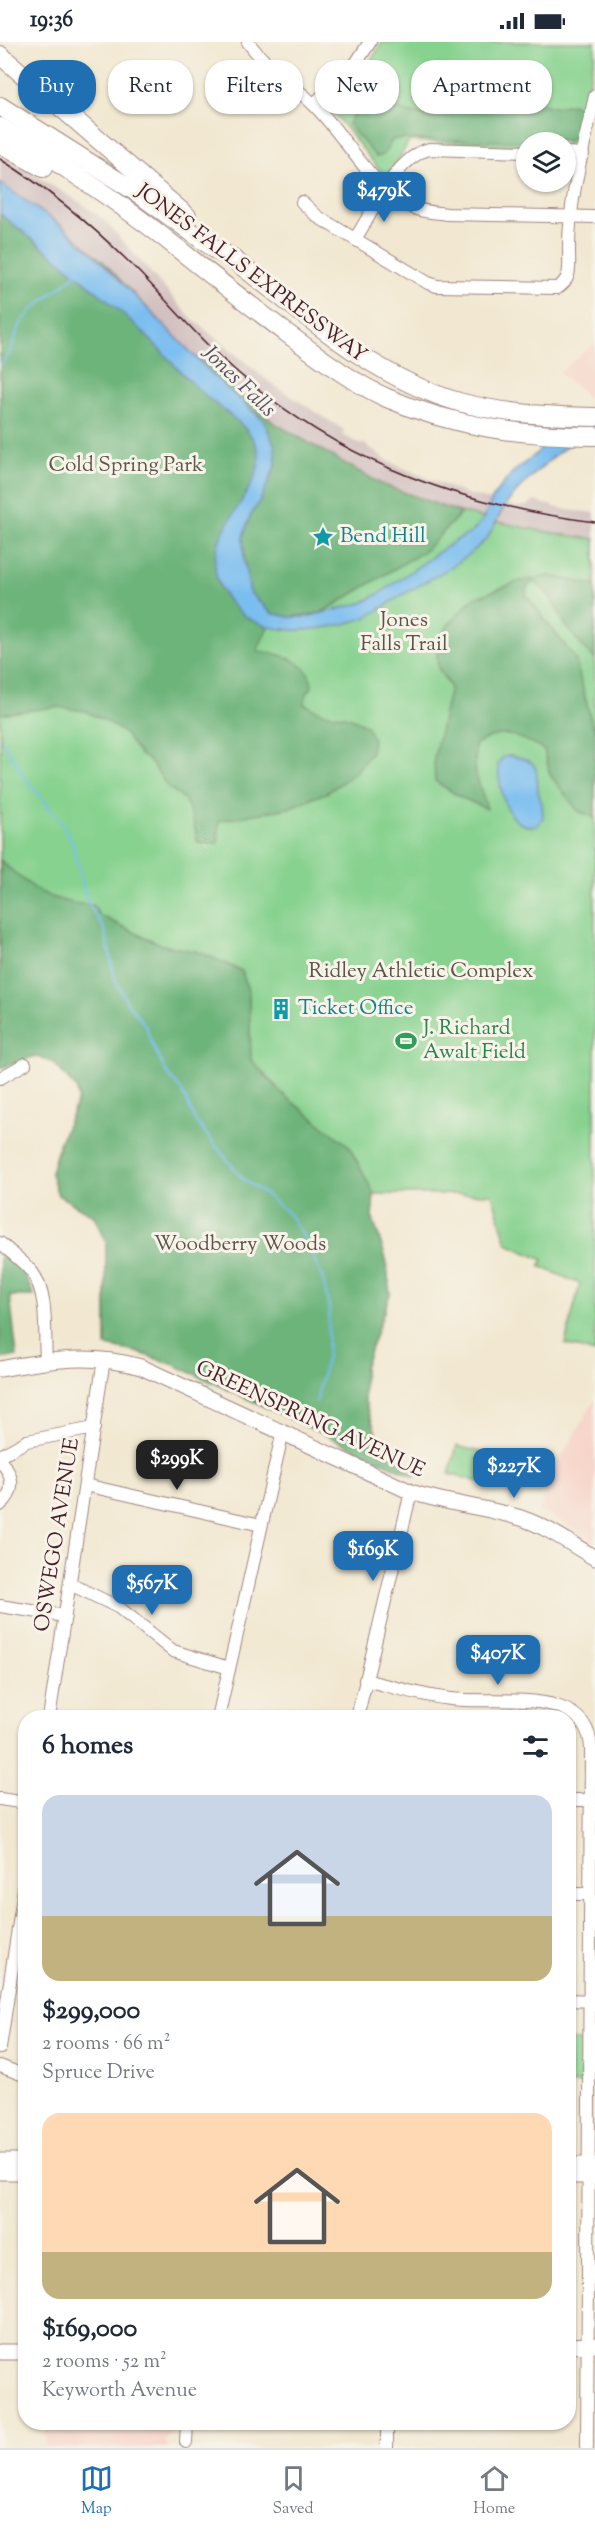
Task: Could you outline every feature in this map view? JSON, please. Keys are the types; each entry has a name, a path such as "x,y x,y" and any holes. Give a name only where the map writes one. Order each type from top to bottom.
{"highway":[{"path":"0,55 215,239 229,256"},
{"name":"JONES FALLS EXPRESSWAY","path":"0,105 102,169 216,250 229,256 344,344 399,378 458,401 484,408 595,417"},
{"name":"JONES FALLS EXPRESSWAY","path":"0,127 128,210 182,254 330,365 370,390 421,412 478,428 558,436 595,436"},
{"path":"0,144 38,164 160,244 182,254"}],"main road":[{"name":"GREENSPRING AVENUE","path":"0,1369 65,1358 104,1359 155,1372 411,1492 522,1518 547,1529 595,1558"},
{"path":"0,2161 18,2161"},
{"path":"576,2167 592,2170"},
{"path":"576,2174 592,2170"},
{"path":"0,2172 18,2172"},
{"path":"576,2346 591,2345"},
{"path":"0,2352 18,2352"}],"street":[{"path":"248,42 276,73 314,104 386,190 407,206 429,212 595,217"},
{"path":"314,104 352,69 369,42"},
{"path":"302,202 318,217 428,283 437,286 549,290 562,285 569,273 570,216 595,96"},
{"path":"355,239 402,165 422,151 429,149 516,152"},
{"path":"576,154 583,154"},
{"path":"0,1078 25,1064"},
{"path":"0,1243 27,1266 38,1284 43,1305 46,1361"},
{"name":"OSWEGO AVENUE","path":"50,1710 104,1359"},
{"path":"0,1456 27,1441 94,1428"},
{"path":"220,1710 283,1431"},
{"path":"0,1461 7,1469 12,1485 9,1496 0,1506"},
{"path":"85,1485 261,1525"},
{"path":"359,1710 411,1492"},
{"path":"70,1584 118,1607 173,1651 229,1668"},
{"path":"0,1606 65,1616"},
{"path":"365,1680 452,1700 547,1703 563,1710"},
{"path":"576,1717 586,1726 591,1741 592,2170 591,2345 587,2448"},
{"path":"0,1799 18,1802"},
{"path":"576,1800 591,1800"},
{"path":"576,1894 590,1894"},
{"path":"0,2048 18,1962"},
{"path":"576,2000 592,2001"},
{"path":"0,2066 18,2073"},
{"path":"186,2442 187,2430"},
{"path":"387,2430 387,2448"}],"shaded area":[{"path":"0,155 81,203 104,220 190,317 272,384 344,430 342,435 362,445 363,443 391,463 463,493 516,507 526,506 534,501 567,510 595,513 595,539 545,532 461,513 381,484 274,423 223,380 223,375 194,356 93,253 62,226 0,183"},
{"path":"595,343 595,397 589,398 559,373"},
{"path":"595,1399 595,1542 539,1511 551,1476"},
{"path":"46,2430 174,2430 165,2441 169,2448 46,2448"}],"green space":[{"path":"382,42 595,42 595,55 576,140 576,132 516,132 516,146 409,141 387,179 334,114 399,114 399,60 371,60"},
{"path":"572,104 581,112 576,134 576,132 516,132 516,141 393,139 383,155 376,157 348,124 354,114 399,114 399,110 432,118 438,114 552,114 552,106"},
{"path":"0,214 82,247 96,256 220,382 260,415 303,444 348,469 395,490 443,507 493,521 595,539 595,1353 565,1344 580,1284 539,1266 543,1260 507,1244 492,1194 374,1194 372,1217 386,1259 390,1294 364,1367 364,1399 379,1441 416,1477 175,1365 137,1352 106,1346 106,1242 94,1216 58,1195 51,1173 59,1144 78,1100 77,1089 54,1063 35,1056 0,1068"},
{"name":"Cold Spring Park","path":"0,214 51,254 62,226 93,253 194,356 224,375 223,380 274,423 381,484 461,513 426,550 321,613 289,617 271,613 250,593 244,560 243,537 250,516 260,501 276,464 275,446 264,421 256,412 252,418 268,442 271,459 267,474 241,516 235,531 230,562 233,588 250,607 272,618 257,651 283,656 300,664 306,670 312,687 307,693 304,704 323,713 349,717 366,725 373,739 371,752 355,773 328,792 288,808 219,821 218,843 198,843 185,800 168,787 149,760 140,755 124,733 108,722 85,711 57,707 0,714"},
{"path":"549,576 595,585 595,659 570,632 543,589 535,582 532,583 526,590 526,595 575,658 595,729 595,818 578,811 550,775 544,750 526,740 510,735 494,736 475,745 475,772 487,809 460,797 435,781 434,758 450,687 438,668 439,639 449,624 472,599 517,582"},
{"name":"Woodberry Woods","path":"0,860 42,893 64,901 93,905 99,915 138,934 163,945 200,952 242,971 249,994 251,1060 285,1096 349,1146 374,1194 372,1217 386,1259 390,1294 364,1367 364,1399 379,1441 416,1477 175,1365 137,1352 106,1346 106,1242 94,1216 58,1195 51,1173 59,1144 78,1100 77,1089 54,1063 35,1056 0,1068"},
{"path":"0,1252 23,1270 34,1296 10,1296 17,1356 0,1359"},
{"path":"457,1446 498,1456 494,1486 449,1474"},
{"path":"576,2041 582,2041 582,2084 576,2084"}],"water":[{"name":"Jones Falls","path":"0,183 62,226 93,253 220,382 264,421 275,446 276,464 260,501 250,516 243,537 244,560 250,593 271,613 289,617 306,617 362,603 455,541 471,533 482,521 495,494 512,473 536,454 555,432 566,426 595,423 595,437 581,439 569,445 539,470 505,506 486,539 467,556 374,613 349,623 299,630 265,626 255,622 236,609 219,586 215,563 219,541 252,482 259,464 257,447 253,439 240,424 202,393 131,321 83,279 0,214"},
{"path":"510,756 531,762 536,770 543,818 536,826 517,821 511,814 502,794 498,764 503,757"}],"waterway":[{"path":"0,365 8,356 18,329 27,316 77,273"},
{"path":"2,740 25,778 62,823 72,842 87,900 105,931 115,980 128,1004 146,1026 150,1040 166,1072 182,1091 196,1122 243,1179 289,1214 306,1240 323,1279 329,1308 327,1356 316,1402"}],"tram line":[{"path":"0,159 54,196 103,237 216,353 258,389 301,420 345,447 391,469 439,487 541,514 595,522"}],"place":[{"name":"Bend Hill","path":"323,537"},
{"name":"Ticket Office","path":"281,1009"},
{"name":"J. Richard Awalt Field","path":"406,1041"}],"park label":[{"name":"Jones Falls Trail","path":"404,633"},
{"name":"Ridley Athletic Complex","path":"421,972"}]}
